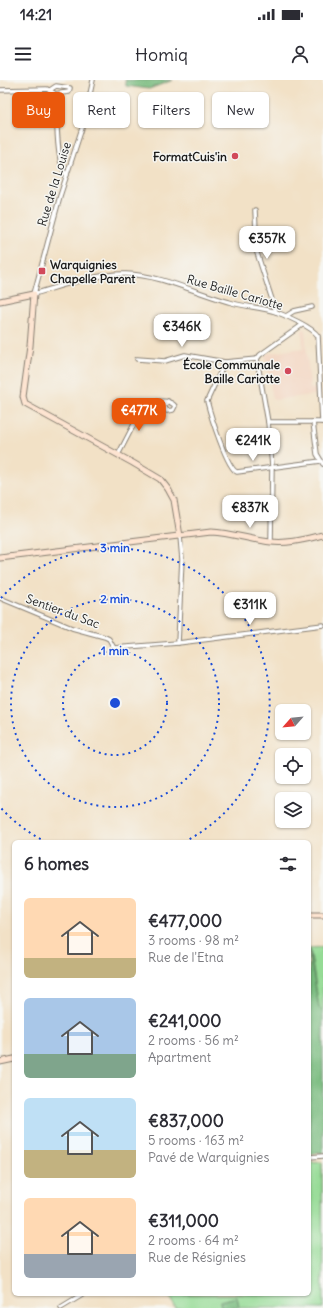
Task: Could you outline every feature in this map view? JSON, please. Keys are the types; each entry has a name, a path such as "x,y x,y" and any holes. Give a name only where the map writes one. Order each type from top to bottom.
{"street":[{"name":"Rue de la Louise","path":"34,294 67,175 84,122 93,80"},
{"path":"0,90 50,90 56,86 70,88 69,92 65,93"},
{"path":"58,128 62,171 67,175"},
{"path":"255,210 257,253 276,312"},
{"name":"Rue Baille Cariotte","path":"34,294 96,278 126,274 154,279 230,303 276,312 286,316 316,334 319,340 322,422"},
{"path":"0,301 34,294 24,402 31,409 151,473 166,486 175,505 182,561 178,643 323,625"},
{"path":"286,316 294,310 312,307"},
{"path":"137,360 165,361 185,355 225,362 257,359 260,355 302,325"},
{"path":"257,359 268,422 272,466 271,542"},
{"path":"225,362 207,401 218,436 233,471 322,462 318,454 313,422"},
{"path":"118,455 145,403 168,401"},
{"path":"268,422 322,422"},
{"path":"0,558 221,532 271,542 296,541 323,535"},
{"name":"Sentier du Sac","path":"0,598 72,628 105,637 109,639 114,648 178,643"},
{"path":"311,915 323,914"},
{"path":"0,1062 12,1059"},
{"path":"311,1157 323,1156"},
{"path":"61,1308 81,1296"}],"shaded area":[{"name":"École Communale Baille Cariotte","path":"305,329 310,389 319,388 319,394 273,400 265,354 303,348 302,330"}],"green space":[{"path":"125,80 173,80 149,89 126,86"},
{"path":"323,947 323,1012 319,1008 311,948"},
{"path":"311,960 319,1008 323,1012 323,1153 311,1154"},
{"path":"322,1162 323,1308 239,1308 237,1297 220,1301 221,1308 175,1308 169,1296 311,1296 311,1163"},
{"path":"237,1297 239,1308 221,1308 220,1301"}],"place":[{"name":"FormatCuis'in","path":"235,156"},
{"name":"Warquignies Chapelle Parent","path":"42,271"},
{"name":"École Communale Baille Cariotte","path":"288,371"}]}
